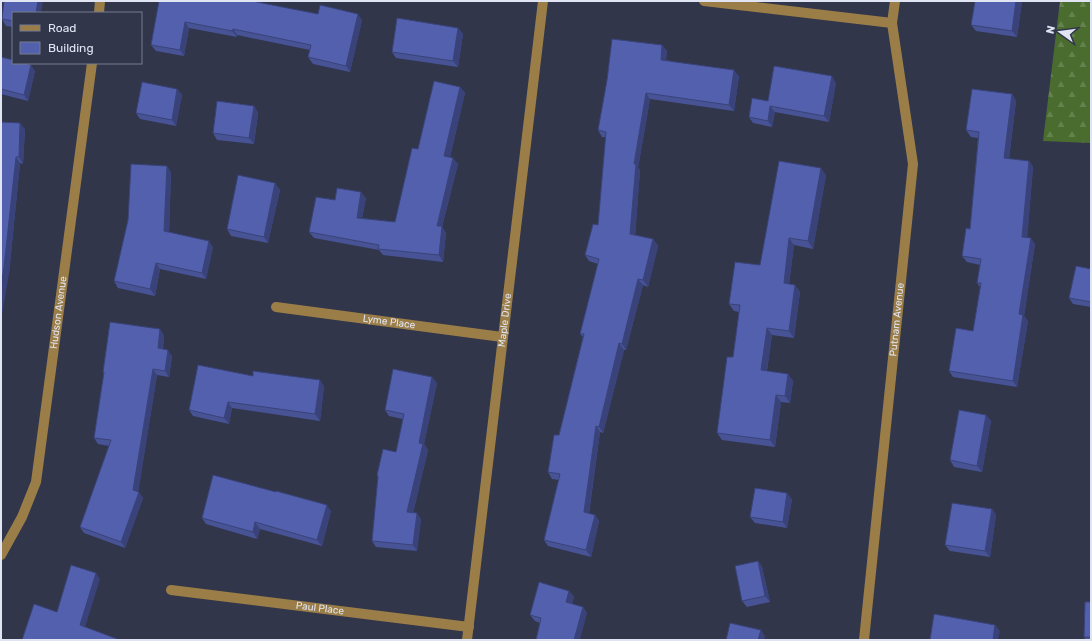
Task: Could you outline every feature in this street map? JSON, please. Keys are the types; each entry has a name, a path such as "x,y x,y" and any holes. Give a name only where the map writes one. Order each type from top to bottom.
{"street":[{"path":"99,12 100,1"},
{"name":"Maple Drive","path":"467,640 502,337 544,1"},
{"path":"704,1 892,23"},
{"name":"Putnam Avenue","path":"864,640 913,164 892,23 896,1"},
{"name":"Hudson Avenue","path":"1,555 22,517 36,482 92,64"},
{"name":"Lyme Place","path":"276,307 502,337"},
{"name":"Paul Place","path":"171,590 469,627"}],"green space":[{"path":"1060,1 1091,1 1091,143 1043,141"}],"building":[{"path":"4,1 38,1 36,12 12,12 12,21 2,19"},
{"path":"159,1 252,1 318,14 320,5 358,14 346,66 308,57 311,45 233,29 232,31 185,22 180,50 151,45"},
{"path":"975,1 1016,1 1012,31 971,25"},
{"path":"397,18 458,28 453,61 392,52"},
{"path":"612,39 662,45 661,60 734,70 729,105 646,93 634,164 636,164 630,234 653,239 643,280 638,279 622,344 619,343 599,427 596,426 584,512 595,515 586,550 544,540 560,474 548,472 554,435 559,435 584,334 580,334 599,259 585,255 593,224 598,225 606,132 598,130 607,80"},
{"path":"1,57 12,60 12,64 31,65 24,95 1,89"},
{"path":"774,66 832,76 824,116 770,106 768,121 749,117 752,98 768,101"},
{"path":"434,81 460,87 444,156 453,158 437,226 442,226 439,255 378,249 379,245 309,232 316,197 335,200 337,188 361,192 357,218 395,222 412,148 418,149"},
{"path":"142,82 177,89 172,120 136,113"},
{"path":"972,89 1012,94 1004,158 1029,161 1022,237 1031,238 1019,314 1023,315 1013,381 949,371 956,328 973,331 981,283 977,283 981,259 962,256 966,228 970,229 979,132 966,130"},
{"path":"217,101 254,106 249,138 213,133"},
{"path":"1,122 20,123 19,157 16,157 1,287"},
{"path":"779,161 821,168 808,241 789,238 784,283 795,285 789,331 767,328 761,370 788,374 785,396 776,395 770,440 717,433 727,357 733,357 740,305 729,304 735,262 760,265"},
{"path":"131,164 167,166 164,231 209,241 202,273 156,263 150,289 114,281 128,220"},
{"path":"238,175 275,183 264,237 227,229"},
{"path":"1076,266 1091,269 1091,302 1069,298"},
{"path":"110,322 160,329 158,348 168,350 165,371 153,369 133,490 139,492 121,542 80,527 111,440 94,438"},
{"path":"198,365 253,376 253,371 320,380 315,414 228,402 224,418 189,410"},
{"path":"393,369 432,377 419,443 423,444 407,512 417,513 413,545 372,541 377,475 383,449 396,452 404,414 385,410"},
{"path":"959,410 986,415 977,466 950,460"},
{"path":"213,475 327,505 317,540 255,522 253,532 202,518"},
{"path":"755,488 787,493 783,522 750,517"},
{"path":"952,503 992,509 985,551 945,545"},
{"path":"758,561 765,596 742,601 735,566"},
{"path":"71,565 96,573 80,625 120,640 22,640 34,604 57,612"},
{"path":"539,582 569,591 566,602 583,607 574,640 536,640 541,618 530,615"},
{"path":"1085,602 1091,602 1091,637 1084,637"},
{"path":"934,614 995,625 993,640 930,640"},
{"path":"730,623 761,630 758,640 726,640"}]}
